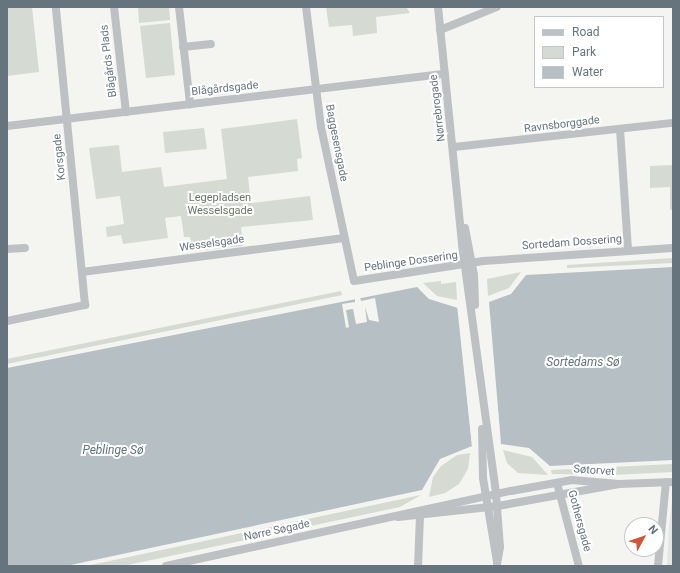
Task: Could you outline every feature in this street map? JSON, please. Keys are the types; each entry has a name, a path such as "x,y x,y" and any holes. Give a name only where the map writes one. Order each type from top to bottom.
{"street":[{"name":"Korsgade","path":"7,321 85,305 56,7"},
{"name":"Blågårds Plads","path":"114,7 126,112"},
{"path":"179,7 190,104"},
{"name":"Baggesensgade","path":"306,7 315,90 354,281"},
{"name":"Nørrebrogade","path":"438,7 460,206 469,264 483,407"},
{"path":"440,30 497,7"},
{"path":"184,47 211,44"},
{"name":"Blågårdsgade","path":"7,126 445,74"},
{"name":"Ravnsborggade","path":"454,147 673,123"},
{"path":"620,129 628,250"},
{"name":"Wesselsgade","path":"82,272 344,238"},
{"path":"7,250 25,248"},
{"name":"Sortedam Dossering","path":"469,264 628,250 673,248"},
{"name":"Peblinge Dossering","path":"354,281 469,264"},
{"path":"483,407 498,506 500,547 498,565"},
{"path":"483,407 485,496 498,565"},
{"name":"Søtorvet","path":"393,517 411,510 557,482 586,480 619,484"},
{"name":"Gothersgade","path":"557,482 579,566"},
{"path":"619,484 669,482 658,566"},
{"name":"Søtorvet","path":"393,517 420,517 498,506 619,484"},
{"name":"Nørre Søgade","path":"166,566 393,517"},
{"path":"418,566 420,517"}],"shaded area":[{"path":"673,492 673,566 667,566 669,527"}],"green space":[{"path":"7,7 32,7 39,72 7,76"},
{"path":"138,7 169,7 170,20 139,23"},
{"path":"326,7 406,7 410,13 376,17 377,33 353,36 352,25 329,27"},
{"path":"170,23 175,75 146,78 140,26"},
{"name":"Legepladsen Wesselsgade","path":"297,119 302,158 297,159 298,171 248,177 251,203 310,196 313,220 241,227 243,246 192,251 190,237 184,237 181,216 165,218 168,238 123,244 121,235 107,237 106,227 124,224 120,196 96,199 89,148 119,145 122,172 161,167 164,187 227,179 221,129"},
{"path":"204,128 207,149 165,153 163,132"},
{"path":"673,165 673,209 670,210 670,187 650,188 650,166"},
{"path":"673,258 673,263 567,268 567,265"},
{"path":"521,272 509,288 488,296 487,279"},
{"path":"441,281 441,284 456,282 457,300 437,296 423,283"},
{"path":"341,291 342,295 7,364 7,359"},
{"path":"503,450 532,457 548,475 518,473 507,463"},
{"path":"470,453 468,469 459,484 445,493 429,497 433,477 441,466 457,455"},
{"path":"673,464 673,472 612,475 552,474 551,470"},
{"path":"421,495 400,507 123,566 86,566"}],"water":[{"name":"Sortedams Sø","path":"673,267 673,460 550,466 529,448 501,444 489,302 511,294 526,275"},
{"name":"Peblinge Sø","path":"417,287 429,299 458,308 472,446 440,459 422,490 66,566 7,566 7,368"}],"pier":[{"path":"355,297 360,297 361,301 375,298 379,322 369,320 365,307 367,322 356,324 353,309 346,310 349,327 346,328 342,304 355,302"},
{"path":"489,302 488,306 501,444 486,306"},
{"path":"457,305 460,308 474,446 472,446"}]}
